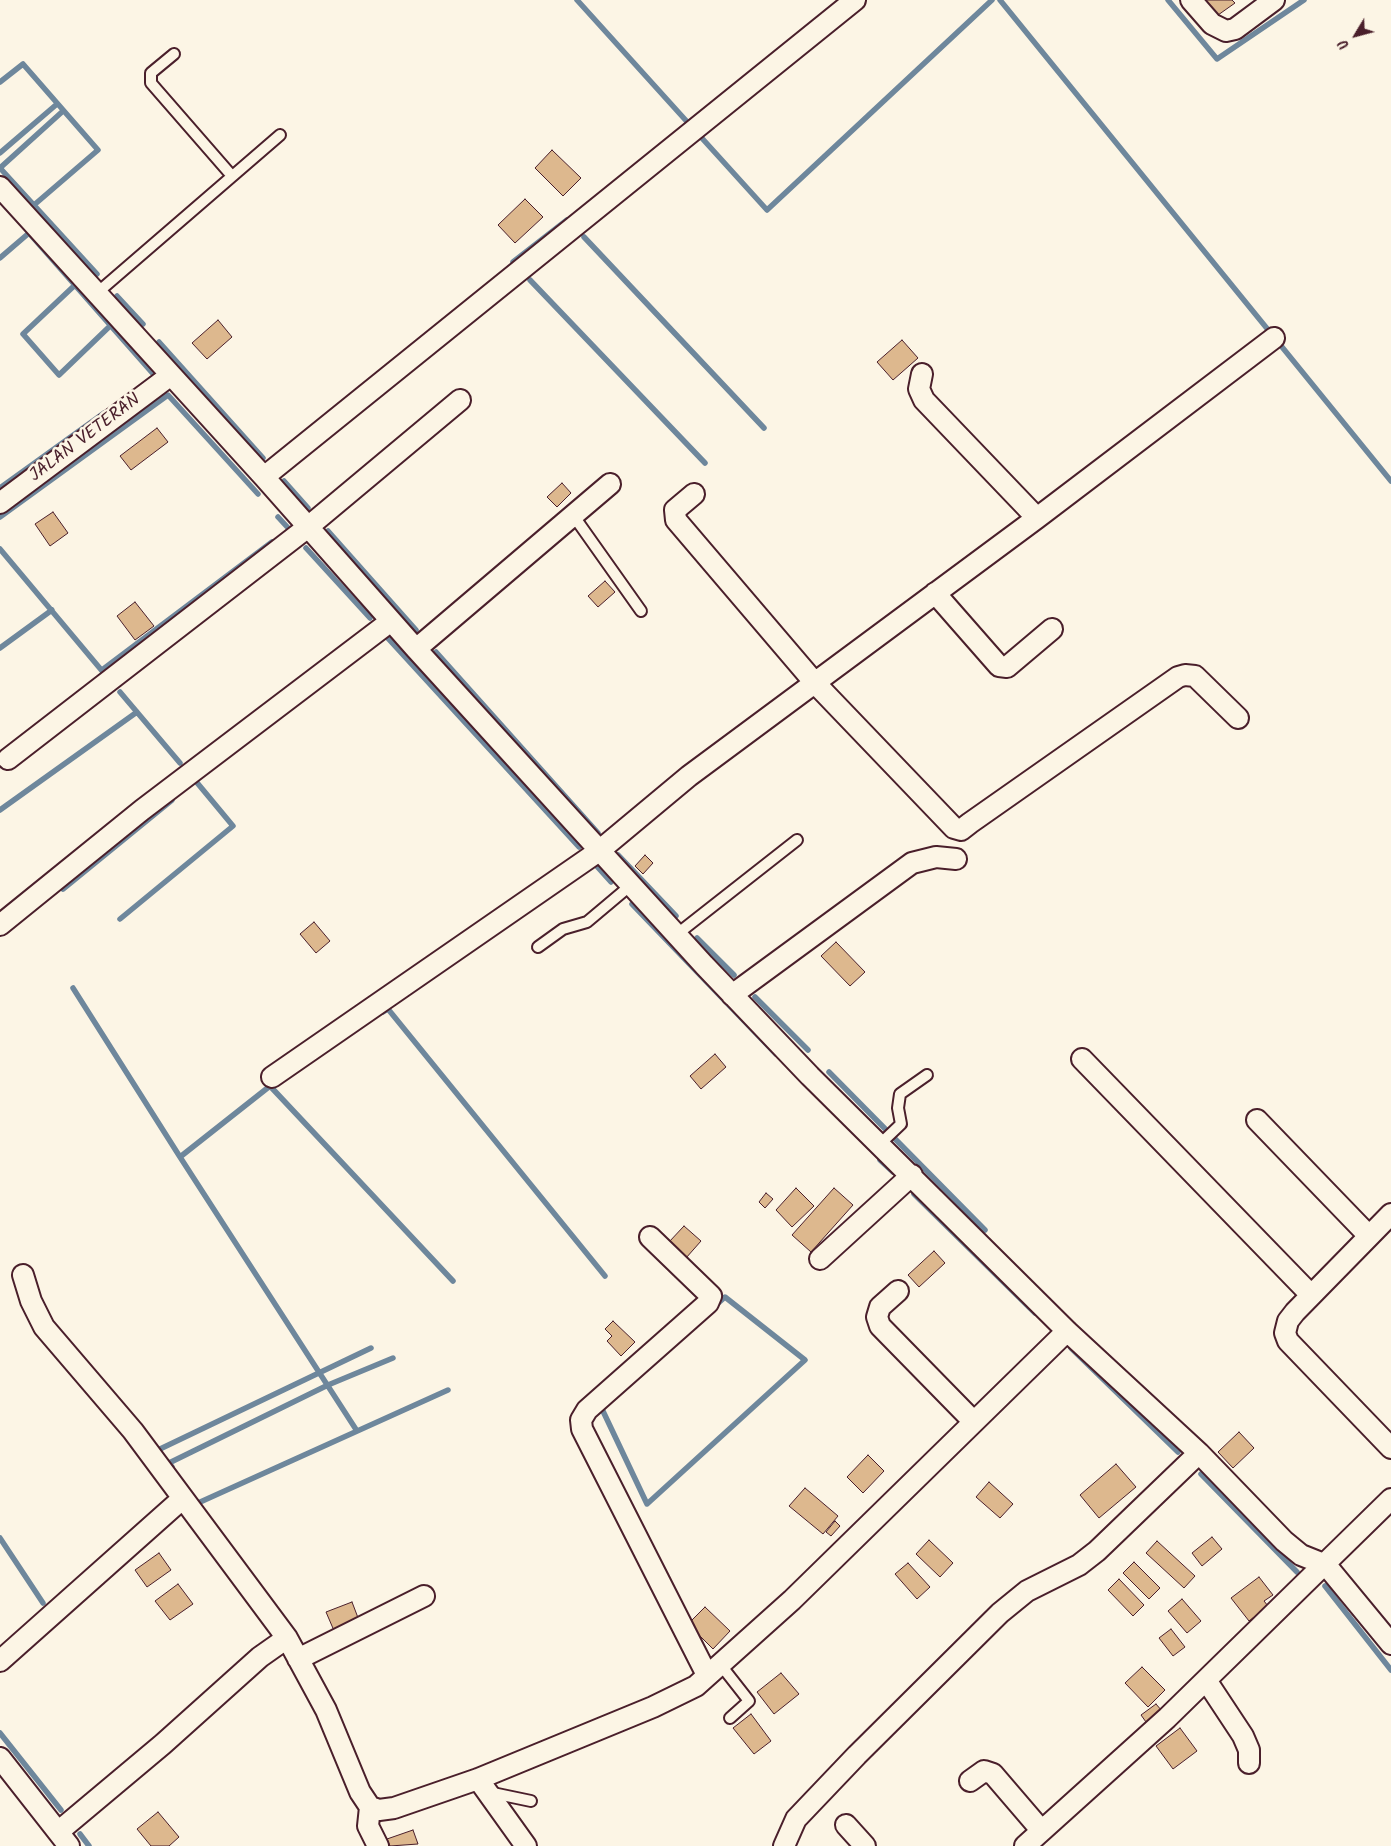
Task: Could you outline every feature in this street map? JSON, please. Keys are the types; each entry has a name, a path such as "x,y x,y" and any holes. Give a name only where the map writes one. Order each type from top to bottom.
{"street":[{"path":"264,477 855,0"},
{"path":"1191,0 1212,24 1226,31 1235,29 1274,0"},
{"path":"0,187 264,477 416,650 732,995 1067,1331 1199,1453 1284,1542 1301,1555 1326,1565 1391,1644"},
{"path":"272,1077 599,851 689,776 1274,338"},
{"path":"922,374 918,389 924,400 1036,518"},
{"name":"JALAN VETERAN","path":"0,503 171,375"},
{"path":"8,760 308,527 460,400"},
{"path":"416,650 610,484"},
{"path":"694,494 675,510 676,520 815,683 954,828 961,830 1178,677 1185,675 1195,676 1238,718"},
{"path":"935,593 999,666 1007,667 1052,629"},
{"path":"0,925 142,810 391,621"},
{"path":"732,995 912,863 936,858 956,859"},
{"path":"1082,1059 1311,1295"},
{"path":"1257,1120 1369,1236"},
{"path":"820,1259 912,1175"},
{"path":"1391,1214 1311,1295 1288,1321 1285,1332 1288,1341 1391,1448"},
{"path":"650,1237 711,1296 708,1304 587,1410 581,1420 582,1429 713,1669"},
{"path":"23,1276 31,1302 44,1327 108,1400 287,1638 326,1710 360,1792 370,1807 379,1810 394,1808 483,1785 679,1696 696,1686 792,1600 1067,1331"},
{"path":"898,1291 880,1307 877,1317 880,1326 974,1422"},
{"path":"784,1846 796,1820 857,1756 1000,1614 1027,1591 1079,1565 1097,1551 1199,1453"},
{"path":"0,1661 182,1499"},
{"path":"1025,1846 1206,1680 1326,1565 1391,1499"},
{"path":"298,1659 424,1596"},
{"path":"0,1758 64,1839 163,1744 260,1657 287,1638"},
{"path":"1206,1680 1243,1736 1249,1750 1249,1763"},
{"path":"970,1781 984,1771 993,1774 1041,1830"},
{"path":"483,1785 526,1846"},
{"path":"370,1807 368,1826 378,1846"},
{"path":"846,1825 865,1846"}],"lane":[{"path":"174,54 151,73 151,83 232,176"},
{"path":"97,293 280,135"},
{"path":"573,515 640,611"},
{"path":"676,935 797,840"},
{"path":"538,947 563,929 587,922 631,885"},
{"path":"880,1144 901,1124 898,1108 900,1094 927,1075"},
{"path":"713,1669 748,1701 730,1718"},
{"path":"483,1785 531,1800"}],"building":[{"path":"1207,0 1232,0 1235,3 1211,20 1200,5"},
{"path":"552,150 581,178 563,196 535,168"},
{"path":"525,199 543,217 515,243 498,225"},
{"path":"218,320 232,337 207,359 192,343"},
{"path":"902,340 918,358 893,380 877,362"},
{"path":"157,428 168,442 131,470 120,456"},
{"path":"562,483 571,493 557,507 547,497"},
{"path":"53,512 68,533 50,546 35,524"},
{"path":"605,581 615,592 598,607 588,596"},
{"path":"135,602 154,626 135,640 117,616"},
{"path":"645,855 653,863 643,874 635,866"},
{"path":"314,922 330,941 316,953 300,934"},
{"path":"836,942 865,972 850,986 821,956"},
{"path":"715,1054 726,1067 701,1089 690,1076"},
{"path":"796,1188 814,1206 792,1227 776,1210"},
{"path":"834,1188 853,1205 811,1252 792,1235"},
{"path":"766,1193 773,1199 765,1208 759,1202"},
{"path":"684,1226 701,1241 686,1258 669,1242"},
{"path":"934,1251 945,1263 919,1287 908,1275"},
{"path":"613,1321 635,1342 621,1356 607,1341 612,1336 605,1329"},
{"path":"1239,1432 1254,1448 1233,1468 1218,1452"},
{"path":"868,1455 884,1471 863,1493 847,1477"},
{"path":"1116,1464 1136,1487 1099,1518 1080,1495"},
{"path":"989,1482 1013,1504 1000,1518 976,1497"},
{"path":"805,1488 838,1516 823,1534 789,1506"},
{"path":"835,1521 840,1526 831,1536 826,1532"},
{"path":"1212,1537 1222,1549 1202,1566 1192,1553"},
{"path":"929,1540 953,1563 940,1577 916,1554"},
{"path":"1157,1541 1195,1576 1184,1588 1146,1553"},
{"path":"159,1553 171,1570 147,1587 135,1570"},
{"path":"1134,1562 1160,1588 1149,1599 1123,1573"},
{"path":"908,1563 930,1587 917,1599 895,1574"},
{"path":"1259,1577 1273,1595 1264,1601 1268,1606 1249,1621 1231,1598"},
{"path":"1119,1579 1144,1605 1133,1616 1108,1590"},
{"path":"178,1584 193,1604 170,1620 155,1601"},
{"path":"1182,1599 1201,1621 1187,1633 1168,1611"},
{"path":"352,1602 360,1623 335,1633 326,1612"},
{"path":"705,1607 730,1631 713,1649 688,1624"},
{"path":"1171,1629 1185,1647 1173,1656 1159,1638"},
{"path":"1142,1667 1165,1690 1148,1707 1125,1683"},
{"path":"781,1673 799,1694 774,1714 757,1692"},
{"path":"1156,1704 1162,1711 1146,1722 1141,1715"},
{"path":"751,1714 771,1741 754,1754 733,1728"},
{"path":"1180,1728 1197,1751 1173,1769 1156,1746"},
{"path":"158,1812 179,1837 169,1846 151,1846 137,1829"},
{"path":"413,1830 418,1844 390,1846 387,1839"}],"waterway":[{"path":"577,0 690,125"},
{"path":"700,136 767,210 992,0"},
{"path":"1000,0 1391,481"},
{"path":"1168,0 1217,59 1304,0"},
{"path":"0,82 23,64 98,150 34,205"},
{"path":"0,153 57,104"},
{"path":"0,168 63,111"},
{"path":"0,168 97,274"},
{"path":"513,262 567,220"},
{"path":"0,258 29,233 155,376 150,380"},
{"path":"584,237 764,428"},
{"path":"530,280 705,463"},
{"path":"75,285 23,334 59,375 110,326"},
{"path":"117,296 143,324"},
{"path":"159,342 263,458"},
{"path":"0,517 168,395 258,494"},
{"path":"0,488 104,413"},
{"path":"284,481 308,508"},
{"path":"278,517 290,530"},
{"path":"328,531 416,630"},
{"path":"102,670 272,542"},
{"path":"306,548 370,618"},
{"path":"0,549 103,672"},
{"path":"0,648 52,610"},
{"path":"384,634 579,847"},
{"path":"436,652 598,833"},
{"path":"120,692 180,763"},
{"path":"0,810 137,712"},
{"path":"120,919 233,826 194,779"},
{"path":"63,889 172,800"},
{"path":"618,855 676,916"},
{"path":"593,862 611,882"},
{"path":"632,904 776,1054"},
{"path":"697,938 734,975"},
{"path":"73,988 180,1157"},
{"path":"755,997 808,1050"},
{"path":"383,1012 388,1009 605,1276"},
{"path":"829,1072 985,1230"},
{"path":"357,1431 180,1157 270,1086 453,1281"},
{"path":"880,1160 893,1172"},
{"path":"914,1194 1035,1313"},
{"path":"602,1409 647,1504 805,1360 725,1297 715,1306"},
{"path":"160,1449 371,1348"},
{"path":"1071,1348 1178,1452"},
{"path":"172,1467 169,1463 328,1385 393,1358"},
{"path":"198,1503 448,1390"},
{"path":"1201,1474 1297,1572"},
{"path":"0,1538 43,1603"},
{"path":"1325,1586 1391,1670"},
{"path":"0,1733 61,1810"},
{"path":"80,1834 89,1846"}]}
